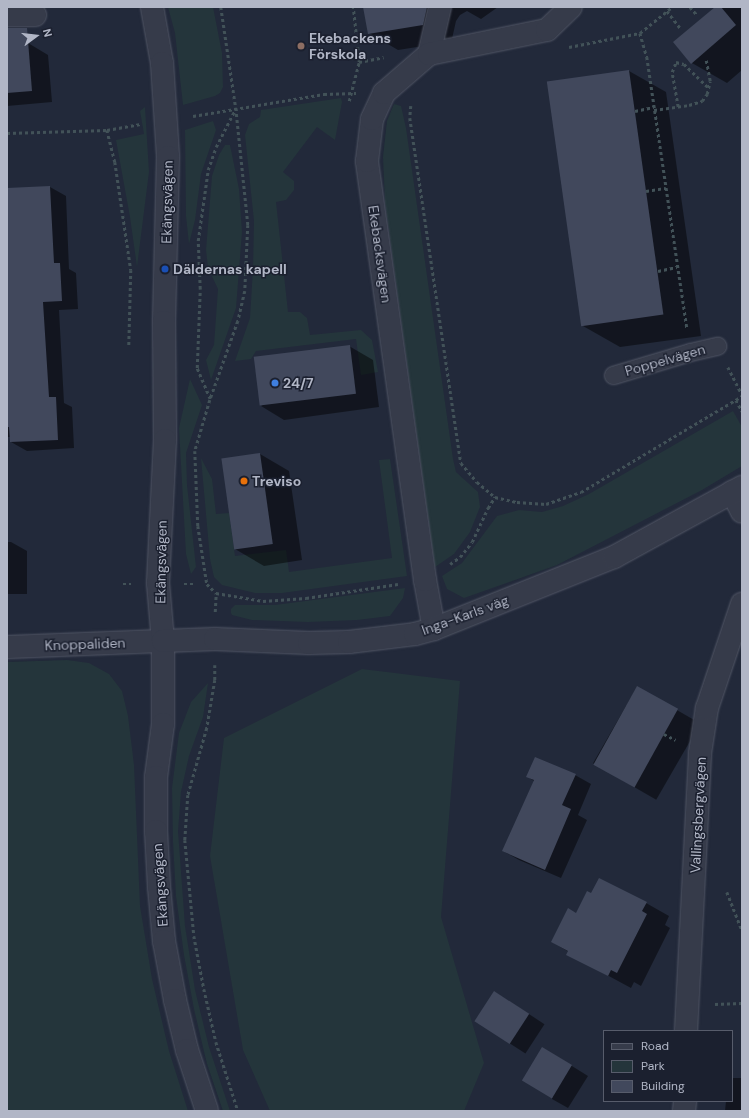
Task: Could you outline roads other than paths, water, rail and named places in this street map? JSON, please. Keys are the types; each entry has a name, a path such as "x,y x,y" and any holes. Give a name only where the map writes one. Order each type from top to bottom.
{"street":[{"name":"Ekängsvägen","path":"152,7 162,63 168,156 164,322 165,440 158,583 162,641 163,724 156,777 156,831 164,941 186,1050 207,1111"},
{"path":"429,54 440,7"},
{"name":"Ekebacksvägen","path":"434,629 425,580 367,161 372,119 384,93 429,54 547,30 571,7"},
{"path":"7,15 35,14"},
{"name":"Inga-Karls väg","path":"162,641 215,639 308,643 349,642 416,634 434,629 614,557 737,489"},
{"path":"737,489 742,512"},
{"name":"Vallingsbergvägen","path":"686,1030 700,754 707,708 742,604"},
{"name":"Knoppaliden","path":"7,647 162,641"}],"lane":[{"name":"Poppelvägen","path":"613,375 690,352 717,346"}],"place":[{"name":"Ekebackens Förskola","path":"301,46"},
{"name":"Däldernas kapell","path":"165,269"},
{"name":"24/7","path":"275,383"},
{"name":"Treviso","path":"244,481"}]}
